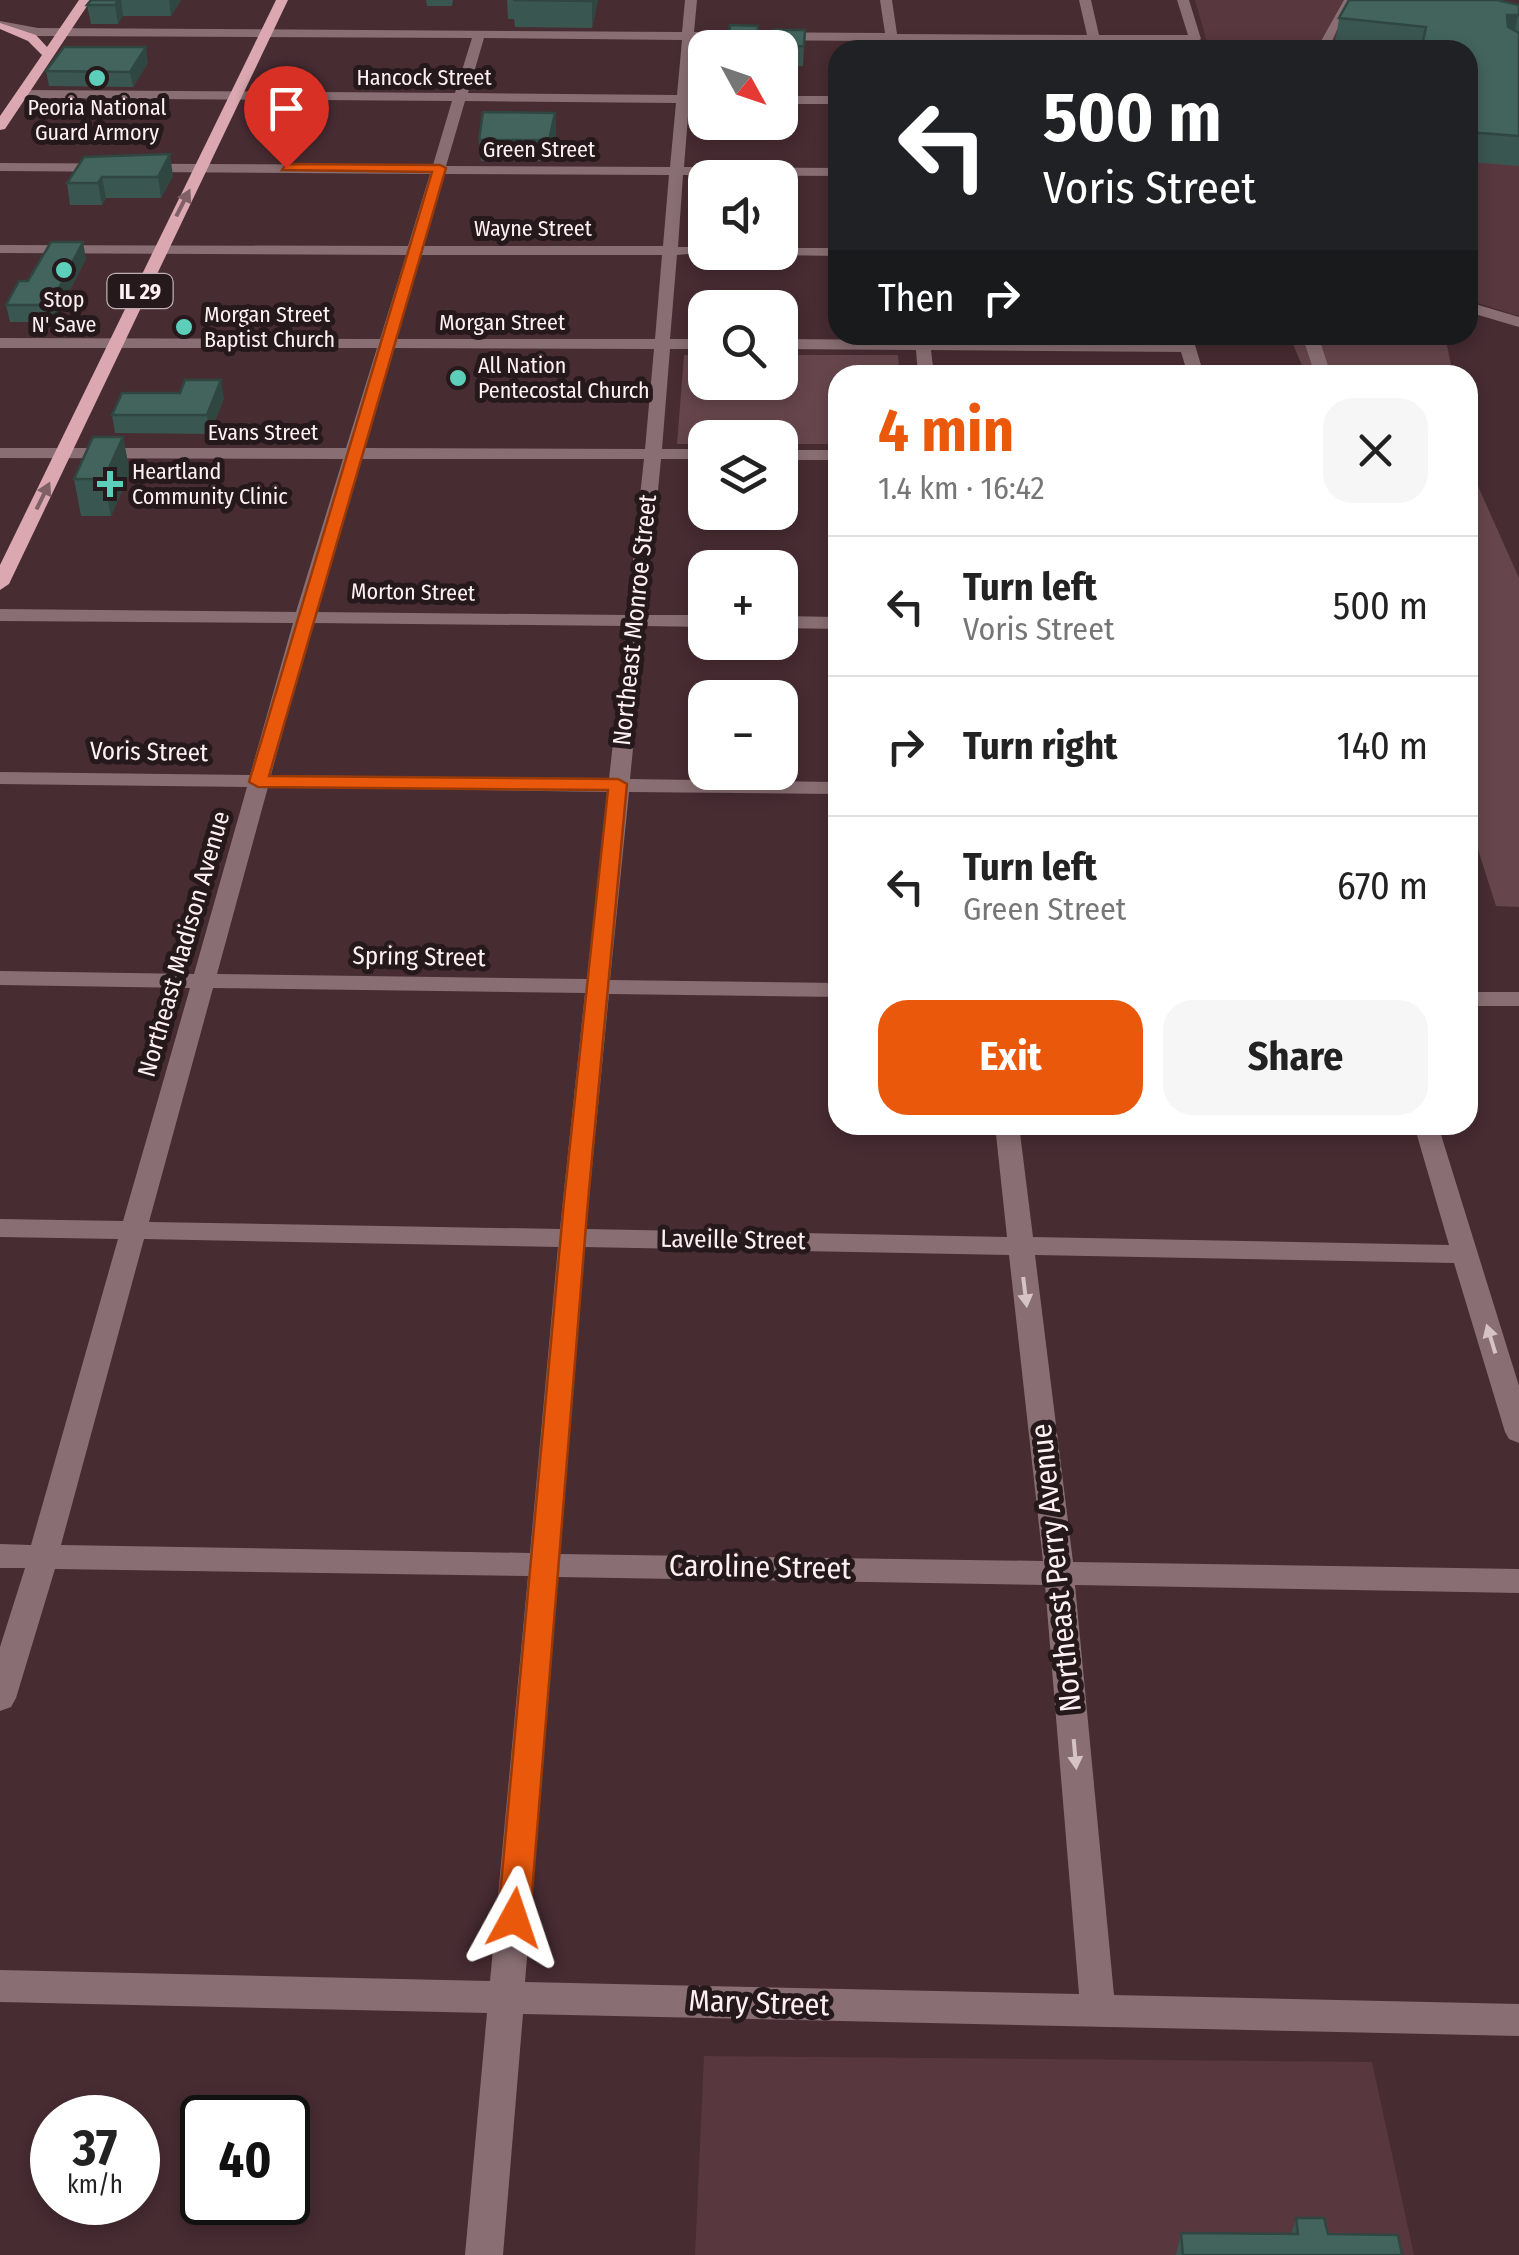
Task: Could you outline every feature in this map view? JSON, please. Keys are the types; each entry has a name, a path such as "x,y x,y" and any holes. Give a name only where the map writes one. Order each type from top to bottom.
{"main road":[{"path":"0,126 85,0"},
{"name":"IL 29","path":"0,584 282,0"},
{"path":"1,23 32,38 50,56"}],"street":[{"name":"Northeast Monroe Street","path":"688,46 691,0"},
{"path":"886,0 892,40"},
{"path":"1085,0 1095,40"},
{"path":"1175,40 1195,39 1182,0"},
{"path":"1327,40 1350,0"},
{"path":"1,23 64,32 687,35 828,41"},
{"name":"Northeast Madison Avenue","path":"0,1698 43,1557 305,615 479,34"},
{"name":"Hancock Street","path":"24,94 688,99"},
{"path":"798,100 828,100"},
{"name":"Northeast Monroe Street","path":"484,2255 572,1237 653,454 674,170 688,118"},
{"name":"Green Street","path":"0,166 828,172"},
{"name":"Wayne Street","path":"0,248 688,251"},
{"path":"798,252 828,252"},
{"path":"1478,310 1519,322"},
{"path":"798,343 828,343"},
{"name":"Morgan Street","path":"0,344 688,344"},
{"name":"Evans Street","path":"0,454 688,454"},
{"path":"798,455 828,455"},
{"name":"Morton Street","path":"0,615 688,621"},
{"path":"798,622 828,623"},
{"name":"Voris Street","path":"0,778 828,788"},
{"name":"Spring Street","path":"0,978 828,990"},
{"path":"1478,999 1519,1000"},
{"name":"Northeast Perry Avenue","path":"1008,1135 1059,1572 1098,2011"},
{"path":"1429,1135 1519,1432"},
{"name":"Laveille Street","path":"0,1228 1465,1254"},
{"name":"Caroline Street","path":"0,1556 1519,1581"},
{"name":"Mary Street","path":"0,1986 1519,2020"}],"shaded area":[{"path":"1195,0 1452,0 1519,13 1519,316 1478,303 1478,40 1206,40"},
{"path":"1293,345 1447,345 1451,365 1302,365"},
{"path":"684,355 688,355 688,400 798,400 798,355 898,355 899,365 828,365 828,444 798,444 798,420 688,420 688,444 677,444"},
{"path":"1478,486 1519,578 1519,907 1496,906 1478,849"},
{"path":"704,2056 1372,2062 1414,2255 695,2255"}],"building":[{"path":"91,0 118,0 115,5 87,5"},
{"path":"1349,0 1497,0 1519,5 1519,15 1507,15 1508,27 1519,33 1519,136 1478,133 1478,40 1423,40 1426,27 1339,18"},
{"path":"730,25 758,26 758,30 730,30"},
{"path":"798,30 805,30 804,46 798,46"},
{"path":"64,47 146,47 130,72 46,71"},
{"path":"483,112 555,113 549,140 479,140"},
{"path":"170,154 158,177 102,177 98,183 67,183 84,157"},
{"path":"51,242 83,242 50,305 6,305 19,281 28,281"},
{"path":"185,380 221,380 207,415 112,415 122,393 180,393"},
{"path":"93,437 123,437 104,479 74,479"},
{"path":"1296,2218 1324,2218 1328,2234 1398,2235 1402,2255 1183,2255 1181,2233 1298,2234"}],"place":[{"name":"Peoria National Guard Armory","path":"97,78"},
{"name":"Stop N' Save","path":"64,270"},
{"name":"Morgan Street Baptist Church","path":"184,327"},
{"name":"All Nation Pentecostal Church","path":"458,378"},
{"name":"Heartland Community Clinic","path":"110,484"}],"route":[{"path":"286,168 440,168 258,782 618,784 576,1201 514,1918"}]}
